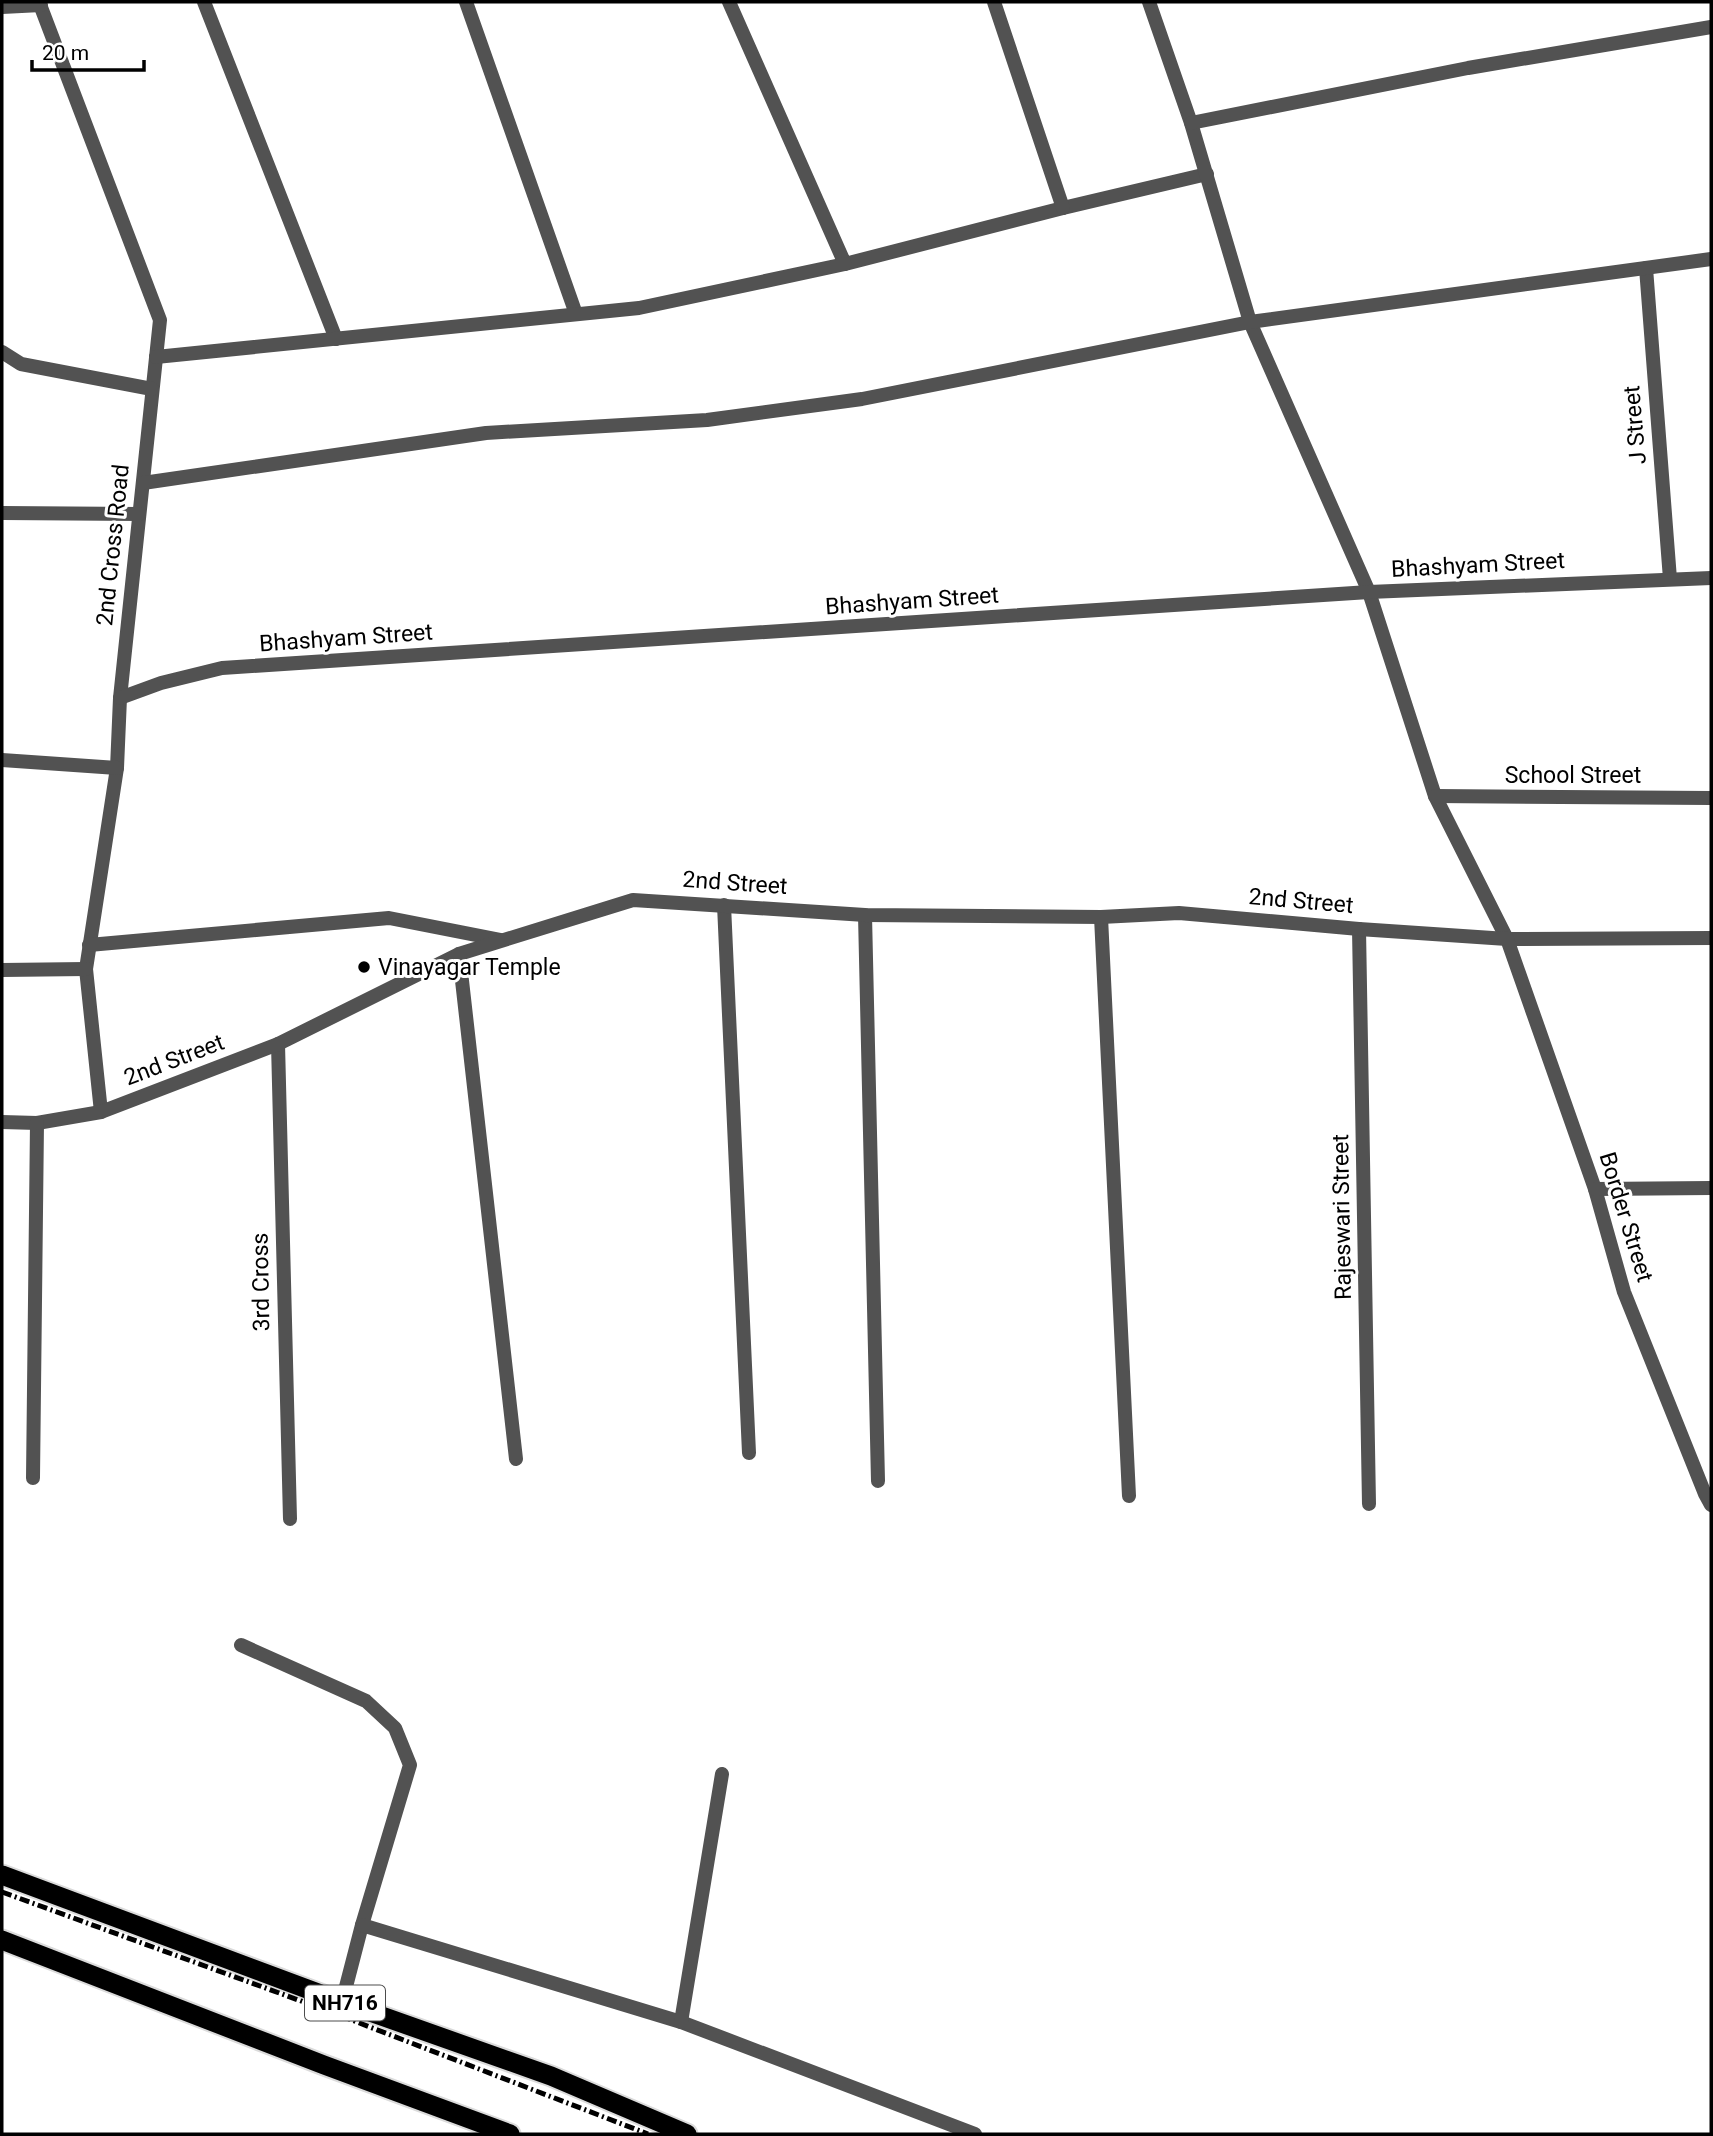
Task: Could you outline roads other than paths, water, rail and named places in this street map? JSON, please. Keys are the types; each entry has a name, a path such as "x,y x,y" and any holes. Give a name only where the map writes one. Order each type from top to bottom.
{"highway":[{"name":"NH716","path":"2,1875 342,2002 551,2076 687,2134"},
{"path":"2,1940 510,2134"}],"street":[{"path":"204,2 335,338"},
{"path":"466,2 576,314"},
{"path":"729,2 845,264"},
{"path":"994,2 1063,208"},
{"name":"Border Street","path":"1149,2 1191,123 1250,322 1369,592 1435,796 1507,939 1595,1189 1624,1292 1711,1505"},
{"path":"2,7 40,4"},
{"name":"2nd Cross Road","path":"40,4 160,320 120,698 117,768 86,969 101,1112"},
{"path":"1191,123 1468,68 1711,27"},
{"path":"156,357 639,308 845,264 1207,174"},
{"path":"143,483 486,433 707,420 862,399 1250,322 1711,259"},
{"name":"J Street","path":"1646,268 1670,579"},
{"path":"2,352 21,365 152,389"},
{"path":"2,513 139,514"},
{"name":"Bhashyam Street","path":"120,698 161,683 222,668 1369,592 1711,578"},
{"path":"2,760 117,768"},
{"name":"School Street","path":"1435,796 1711,798"},
{"name":"2nd Street","path":"2,1122 37,1123 101,1112 278,1044 460,954 633,900 865,915 1101,917 1179,913 1507,939 1711,938"},
{"path":"724,905 749,1454"},
{"path":"865,915 878,1481"},
{"path":"1101,917 1129,1496"},
{"path":"89,945 389,918 502,940"},
{"name":"Rajeswari Street","path":"1359,929 1369,1504"},
{"path":"460,954 516,1459"},
{"path":"2,970 86,969"},
{"name":"3rd Cross","path":"278,1044 290,1520"},
{"path":"33,1478 37,1123"},
{"path":"1595,1189 1711,1188"},
{"path":"241,1645 366,1701 395,1728 410,1765 342,2002"},
{"path":"681,2022 722,1774"},
{"path":"362,1926 681,2022 975,2134"}],"railway":[{"path":"2,1892 323,2009 648,2134"}],"place":[{"name":"Vinayagar Temple","path":"364,967"}]}
